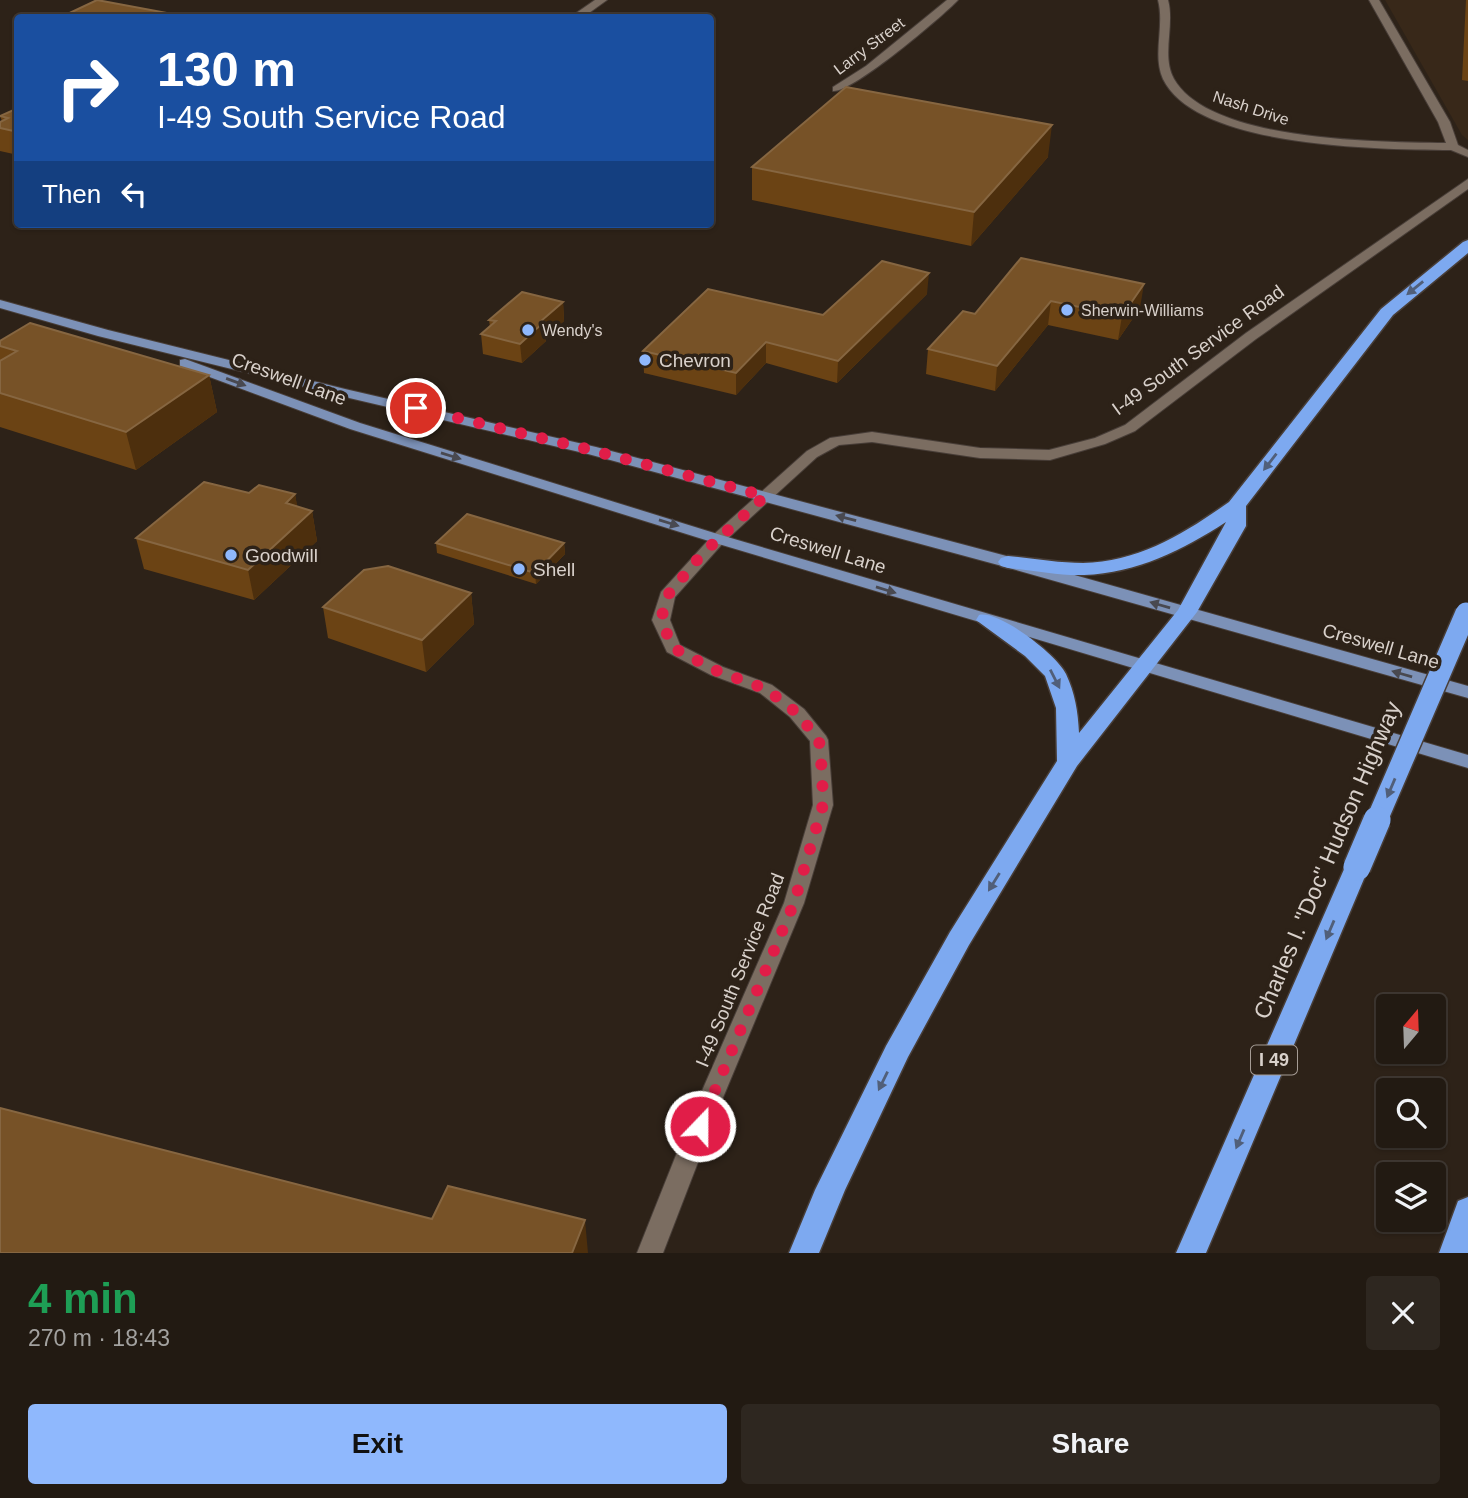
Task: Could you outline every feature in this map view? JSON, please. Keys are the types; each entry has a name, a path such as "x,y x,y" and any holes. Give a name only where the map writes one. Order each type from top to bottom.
{"highway":[{"path":"1008,562 1083,569 1123,564 1166,551 1236,506 1387,312 1468,245"},
{"path":"804,1253 830,1190 940,973 1069,761 1186,612 1236,527 1236,506"},
{"name":"Charles I. \"Doc\" Hudson Highway","path":"1191,1253 1467,610"},
{"path":"986,620 1033,651 1055,674 1067,708 1069,761"},
{"path":"1454,1253 1468,1210"}],"main road":[{"name":"Creswell Lane","path":"0,304 103,333 579,447 765,496 1468,692"},
{"name":"Creswell Lane","path":"103,333 355,426 986,620 1468,762"}],"street":[{"path":"581,14 602,0"},
{"name":"Larry Street","path":"837,89 870,68 953,0"},
{"name":"Nash Drive","path":"1163,0 1167,10 1164,36 1167,44 1163,62 1168,81 1187,101 1225,120 1276,134 1333,143 1453,147"},
{"path":"1374,0 1444,122 1453,147 1468,154"},
{"name":"I-49 South Service Road","path":"650,1253 710,1100 794,903 823,805 819,740 797,713 766,689 717,671 673,648 661,620 667,596 718,539 812,454 835,440 872,437 980,453 1051,455 1100,441 1130,428 1251,336 1468,183"}],"shaded area":[{"path":"1385,0 1468,0 1468,140 1462,135"}],"building":[{"path":"97,0 173,14 67,14"},
{"path":"846,87 1052,125 974,212 752,167"},
{"path":"14,110 14,131 0,128 0,122 8,118 0,116"},
{"path":"1021,258 1144,284 1122,316 1051,301 997,366 928,349 963,311 975,314"},
{"path":"882,261 929,273 838,361 766,342 736,373 643,351 708,289 823,315"},
{"path":"522,292 563,302 520,344 481,334 496,321 489,320"},
{"path":"30,323 209,375 126,432 0,393 0,361 17,351 0,346 0,341"},
{"path":"204,482 249,493 259,485 295,494 286,503 312,511 248,570 136,538"},
{"name":"Shell","path":"467,514 564,543 535,573 436,543"},
{"path":"388,566 471,593 422,640 323,607 364,570"},
{"path":"0,1108 432,1219 448,1186 585,1220 572,1253 0,1253"}],"place":[{"name":"Sherwin-Williams","path":"1067,310"},
{"name":"Wendy's","path":"528,330"},
{"name":"Chevron","path":"645,360"},
{"name":"Goodwill","path":"231,555"},
{"name":"Shell","path":"519,569"}],"route":[{"path":"416,408 765,496 702,554 667,596 661,620 673,648 717,671 766,689 797,713 819,740 822,772 823,805 794,903 700,1126"}]}
